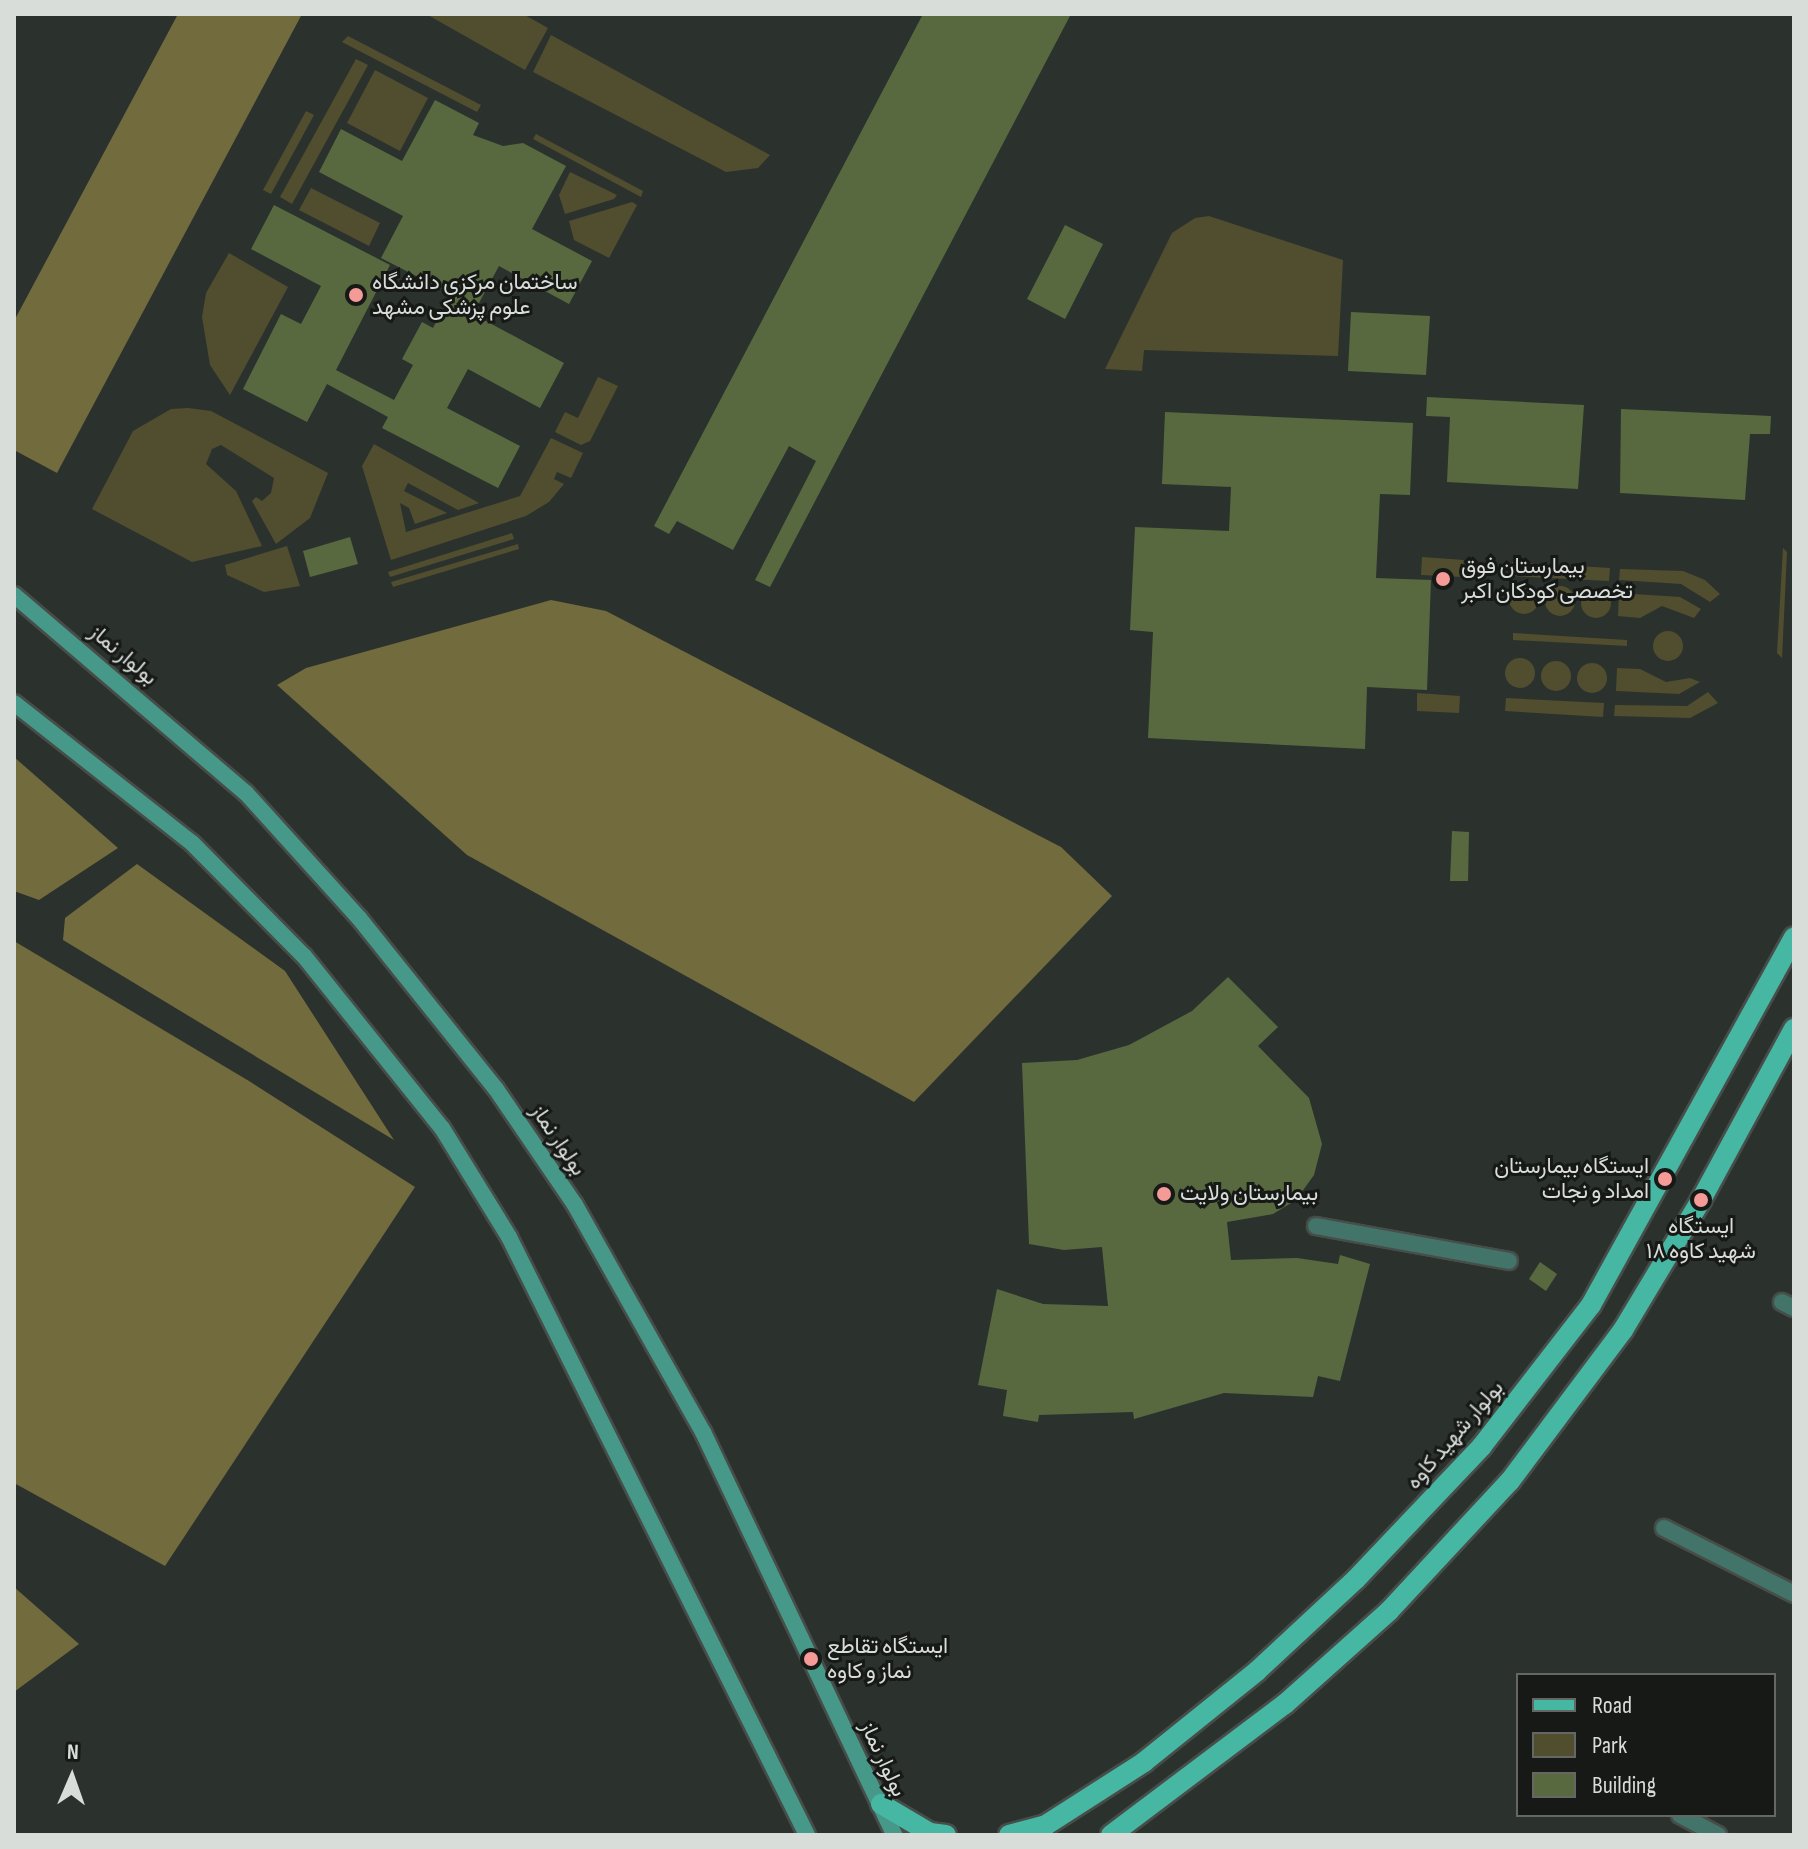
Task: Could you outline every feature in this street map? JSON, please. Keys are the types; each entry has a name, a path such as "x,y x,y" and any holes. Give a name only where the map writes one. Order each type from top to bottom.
{"main road":[{"name":"بولوار نماز","path":"14,595 246,793 359,918 496,1089 575,1205 703,1432 894,1835"},
{"path":"14,703 192,843 304,956 442,1128 516,1251 807,1835"},
{"name":"بولوار شهید کاوه","path":"1009,1835 1046,1825 1144,1762 1257,1671 1356,1579 1482,1446 1591,1305 1794,937"},
{"path":"1111,1835 1285,1704 1389,1611 1510,1481 1623,1330 1701,1200 1794,1029"},
{"path":"881,1804 930,1833 946,1835"}],"street":[{"path":"1316,1226 1509,1261"},
{"path":"1664,1528 1794,1594"},
{"path":"1684,1817 1718,1835"}],"green space":[{"path":"426,14 523,14 548,28 525,70"},
{"path":"551,35 770,155 758,168 726,172 533,72"},
{"path":"348,36 481,105 477,112 342,42"},
{"path":"356,59 368,65 292,204 280,197"},
{"path":"375,70 428,98 400,151 347,123"},
{"path":"306,111 314,115 271,194 263,190"},
{"path":"536,134 643,191 641,197 533,139"},
{"path":"570,172 617,195 614,199 565,214 559,195"},
{"path":"311,188 380,223 369,246 299,210"},
{"path":"632,202 637,205 609,258 574,240 569,221"},
{"path":"1209,216 1343,260 1338,356 1144,350 1142,371 1105,369 1172,233 1195,218"},
{"path":"229,253 288,287 230,395 210,365 202,317 206,293"},
{"path":"598,377 618,386 590,441 581,445 555,432 565,412 578,418"},
{"path":"171,409 211,411 328,473 310,518 276,544 252,501 256,497 262,501 271,493 274,478 221,445 212,449 206,464 236,491 262,546 192,562 92,509 133,431"},
{"path":"551,438 583,453 571,478 557,472 554,479 564,484 549,502 526,516 391,560 362,466 374,444 479,503 458,510 408,483 404,491 447,513 415,524 409,508 400,503 406,532 520,496"},
{"path":"512,533 514,539 390,577 388,572"},
{"path":"518,544 519,549 393,587 391,582"},
{"path":"287,546 300,586 264,592 227,575 225,565"},
{"path":"1783,548 1787,552 1782,658 1777,653"},
{"path":"1422,557 1464,560 1463,577 1421,575"},
{"path":"1512,562 1610,568 1609,581 1511,576"},
{"path":"1620,569 1683,571 1705,580 1720,594 1710,602 1681,584 1619,580"},
{"path":"1524,584 1530,585 1538,593 1538,605 1530,613 1524,614 1518,613 1510,605 1509,599 1510,593 1518,585"},
{"path":"1560,586 1566,587 1574,595 1574,607 1566,615 1560,616 1554,615 1546,607 1545,601 1546,595 1554,587"},
{"path":"1596,588 1607,592 1611,603 1607,614 1596,618 1585,614 1581,603 1585,592"},
{"path":"1619,593 1680,597 1701,609 1694,618 1662,606 1640,618 1618,616"},
{"path":"1668,631 1679,635 1683,646 1679,657 1668,661 1657,657 1653,646 1657,635"},
{"path":"1513,633 1627,640 1627,646 1513,640"},
{"path":"1520,658 1526,659 1534,667 1534,679 1526,687 1520,688 1514,687 1506,679 1505,673 1506,667 1514,659"},
{"path":"1556,661 1562,662 1570,670 1570,682 1562,690 1556,691 1550,690 1542,682 1541,676 1542,670 1550,662"},
{"path":"1592,663 1598,664 1606,672 1606,684 1598,692 1592,693 1586,692 1578,684 1577,678 1578,672 1586,664"},
{"path":"1617,668 1640,669 1666,682 1690,678 1700,682 1679,694 1616,691"},
{"path":"1708,692 1718,703 1690,718 1614,716 1615,705 1687,706"},
{"path":"1417,693 1460,696 1459,713 1417,711"},
{"path":"1506,698 1604,703 1603,717 1505,711"}],"shaded area":[{"path":"178,14 302,14 57,473 14,450 14,321"},
{"path":"551,600 606,611 1061,847 1112,896 914,1102 467,855 277,685 306,668"},
{"path":"14,757 118,848 39,900 14,891"},
{"path":"137,864 285,971 394,1140 63,940 65,918"},
{"path":"14,941 249,1081 415,1187 165,1566 14,1483"},
{"path":"14,1587 79,1644 14,1692"}],"building":[{"path":"923,14 1071,14 770,587 755,580 816,461 789,446 733,550 677,521 669,534 654,526"},
{"name":"ساختمان مرکزی دانشگاه علوم پزشکی مشهد","path":"435,100 479,123 473,135 503,146 523,143 566,166 532,229 592,261 569,304 499,266 473,314 564,363 540,408 468,369 447,408 520,446 498,488 382,428 388,417 327,384 307,422 243,389 281,314 301,324 321,286 251,249 274,205 390,265 336,370 394,400 413,365 402,359 422,322 433,328 451,294 381,258 403,216 319,172 341,129 402,161"},
{"path":"1065,225 1103,244 1065,319 1027,299"},
{"path":"1351,312 1430,316 1426,375 1348,371"},
{"path":"1427,397 1584,405 1578,489 1447,482 1450,417 1426,416"},
{"path":"1621,409 1771,416 1770,434 1750,434 1745,500 1620,493"},
{"path":"1165,412 1413,423 1410,495 1380,494 1376,578 1431,580 1427,690 1367,687 1365,749 1148,738 1153,632 1130,630 1135,527 1229,531 1231,487 1162,484"},
{"path":"350,537 358,564 310,577 303,551"},
{"path":"1452,831 1469,832 1468,881 1450,881"},
{"name":"بیمارستان ولایت","path":"1228,977 1278,1027 1258,1046 1309,1098 1322,1144 1314,1175 1296,1200 1273,1214 1227,1222 1231,1260 1297,1258 1338,1264 1340,1255 1370,1264 1340,1381 1318,1376 1313,1397 1224,1393 1134,1419 1133,1412 1039,1415 1038,1422 1003,1416 1007,1390 978,1385 997,1289 1043,1304 1108,1306 1102,1247 1064,1250 1029,1244 1022,1063 1077,1060 1129,1045 1192,1011"},
{"path":"1540,1262 1557,1274 1546,1291 1529,1279"}],"place":[{"name":"ساختمان مرکزی دانشگاه علوم پزشکی مشهد","path":"356,295"},
{"name":"بیمارستان فوق تخصصی کودکان اکبر","path":"1443,579"},
{"name":"ایستگاه بیمارستان امداد و نجات","path":"1665,1179"},
{"name":"بیمارستان ولایت","path":"1164,1194"},
{"name":"ایستگاه شهید کاوه ۱۸","path":"1701,1200"},
{"name":"ایستگاه تقاطع نماز و کاوه","path":"811,1659"}]}
